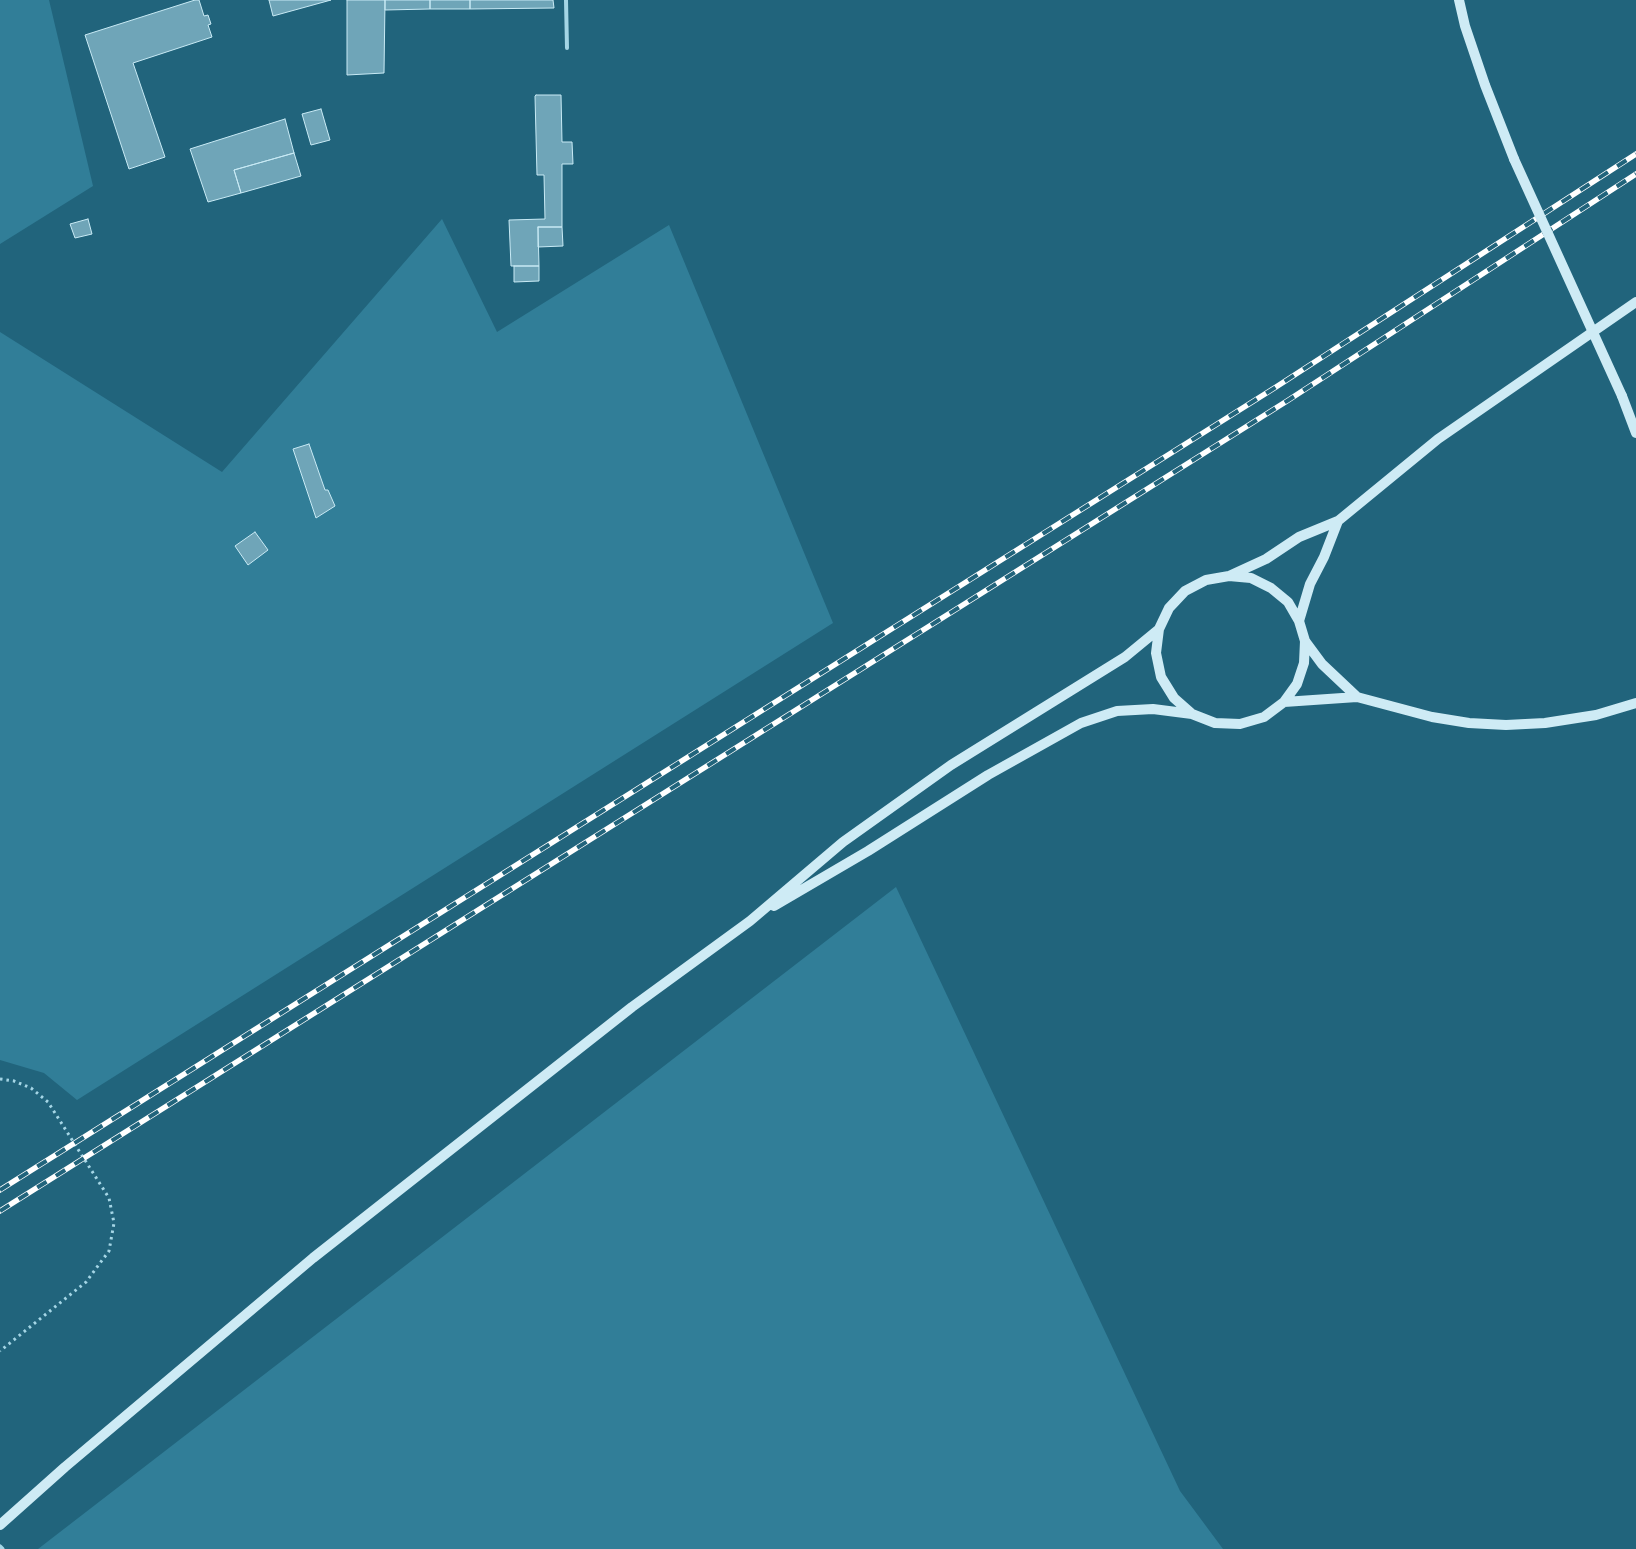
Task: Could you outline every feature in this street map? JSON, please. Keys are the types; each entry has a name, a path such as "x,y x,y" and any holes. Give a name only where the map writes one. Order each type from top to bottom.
{"main road":[{"path":"1459,0 1465,26 1484,85 1514,158 1622,396 1636,433"},
{"path":"1192,714 1174,698 1161,677 1156,653 1159,629 1169,608 1186,591 1206,580 1229,576 1266,559 1299,537 1338,520 1438,439 1636,302"},
{"path":"1300,621 1310,584 1324,557 1338,520"},
{"path":"750,920 868,851 988,776 1081,723 1117,711 1153,709 1192,714 1215,723 1240,724 1264,717 1284,702 1297,684 1304,663 1305,641 1300,621 1288,602 1271,588 1251,578 1229,576"},
{"path":"0,1525 65,1467 313,1258 632,1006 750,920 843,842 943,770 1125,657 1159,629"},
{"path":"1305,641 1322,664 1357,697"},
{"path":"1284,702 1357,697 1432,717 1469,723 1506,725 1545,724 1596,715 1636,704"}],"lane":[{"path":"566,0 567,48"}],"path":[{"path":"0,1079 14,1081 30,1088 48,1102 109,1198 114,1223 109,1251 86,1282 0,1352"}],"shaded area":[{"path":"0,0 49,0 93,186 0,244"},
{"path":"442,219 497,332 669,225 833,623 77,1100 44,1073 0,1060 0,332 222,472"},
{"path":"896,887 1180,1491 1223,1549 38,1549"}],"building":[{"path":"199,0 204,16 208,15 211,24 208,25 212,37 133,63 165,157 129,169 85,35"},
{"path":"269,0 331,0 273,16"},
{"path":"347,0 385,0 384,73 347,75"},
{"path":"385,0 430,0 430,9 385,10"},
{"path":"430,0 470,0 470,9 430,9"},
{"path":"470,0 553,0 554,8 470,9"},
{"path":"536,95 561,95 562,142 572,142 573,164 562,164 562,227 538,227 539,266 511,266 509,220 545,219 544,175 537,175"},
{"path":"321,109 330,140 311,145 302,114"},
{"path":"285,119 294,153 234,170 241,193 208,202 190,149"},
{"path":"294,153 301,176 241,193 234,170"},
{"path":"88,219 92,234 75,238 70,224"},
{"path":"538,227 562,227 563,246 538,247"},
{"path":"514,266 539,266 539,281 514,282"},
{"path":"309,444 325,490 328,490 335,506 316,518 293,449"},
{"path":"255,532 268,550 248,565 235,546"}],"railway":[{"path":"0,1190 1276,387 1636,154"},
{"path":"0,1211 1287,401 1636,174"}]}
